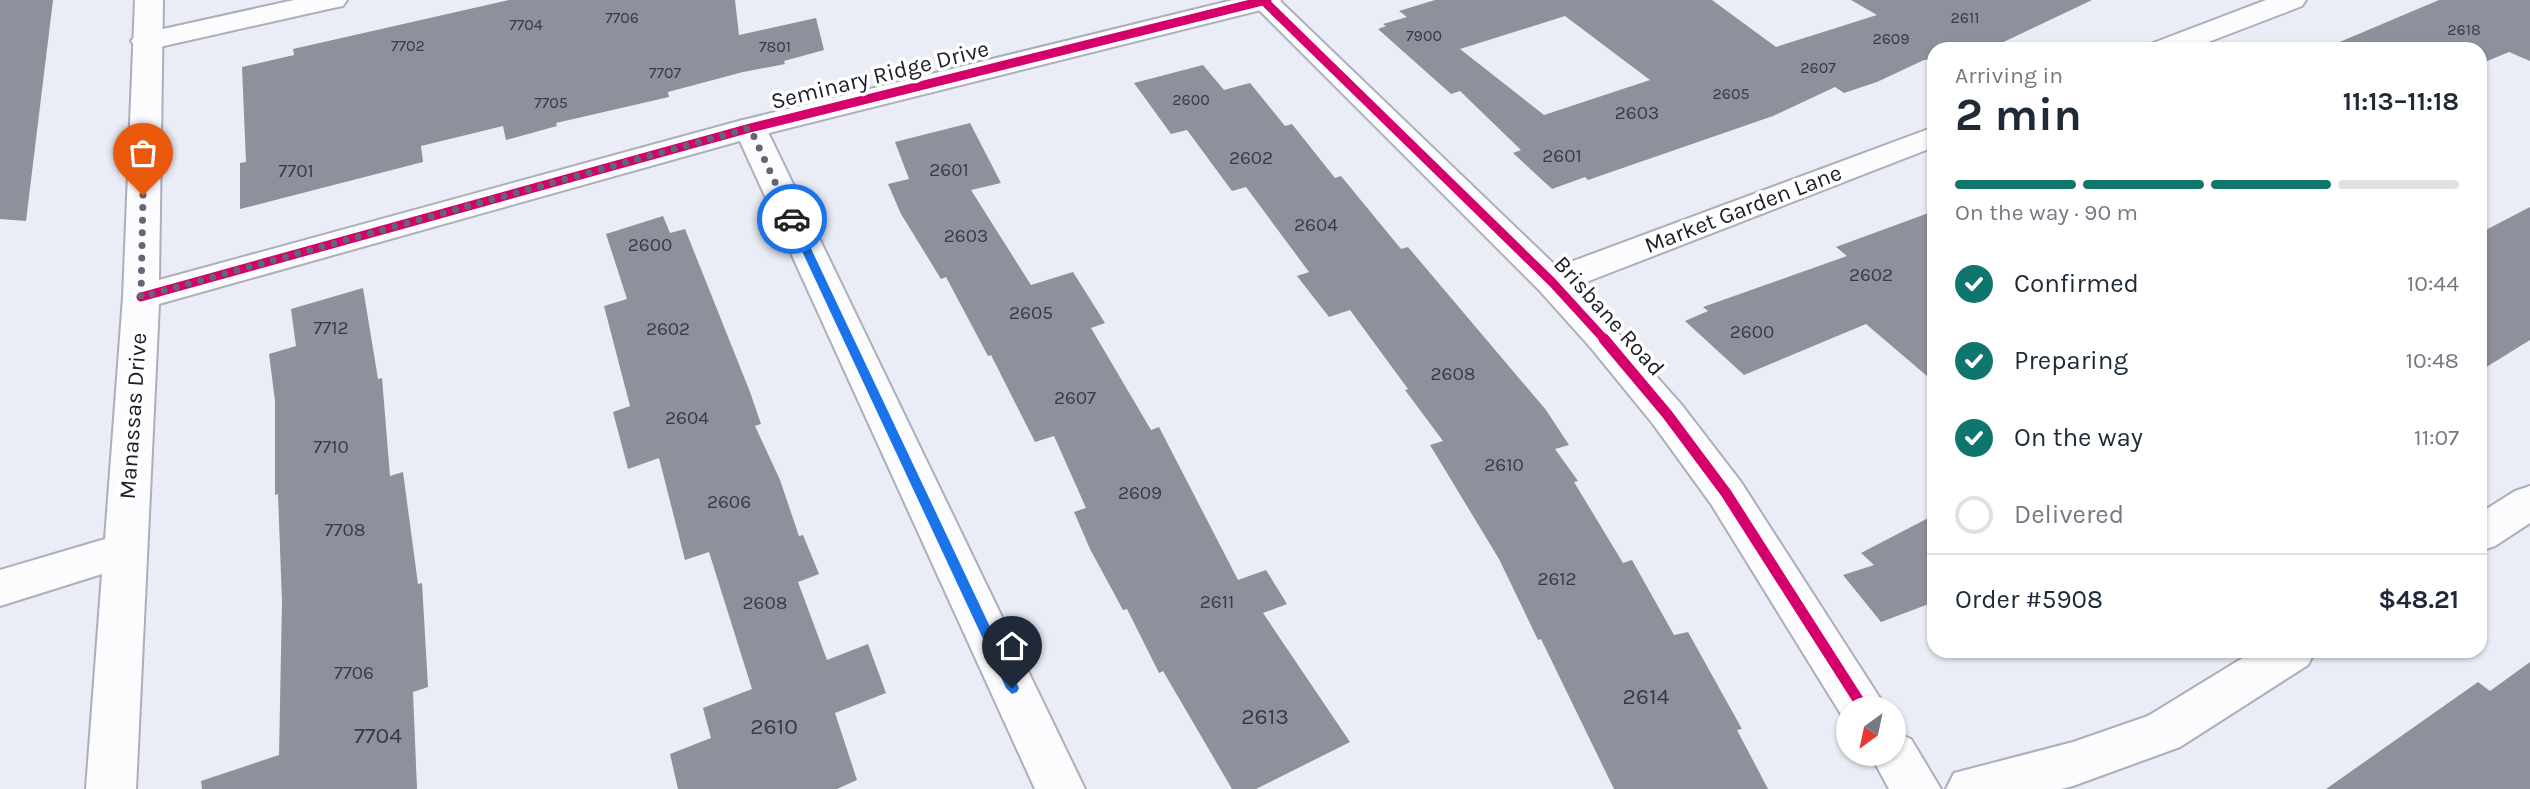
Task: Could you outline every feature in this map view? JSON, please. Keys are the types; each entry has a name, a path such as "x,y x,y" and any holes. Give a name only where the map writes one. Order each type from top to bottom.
{"street":[{"name":"Manassas Drive","path":"111,789 141,297 149,0"},
{"path":"146,41 333,0"},
{"name":"Seminary Ridge Drive","path":"141,297 750,128 1265,0"},
{"name":"Brisbane Road","path":"1265,0 1552,282 1667,414 1726,493 1856,696"},
{"path":"2181,42 2292,0"},
{"path":"750,128 1060,789"},
{"name":"Market Garden Lane","path":"1552,282 1927,139"},
{"path":"2487,530 2530,502"},
{"path":"0,588 124,550"},
{"path":"1971,789 2073,764 2163,732 2281,658"},
{"path":"1902,766 1916,789"}],"building":[{"path":"0,0 53,0 26,221 0,219"},
{"path":"509,0 735,0 739,35 816,18 824,50 784,61 785,64 668,92 669,97 556,123 557,126 506,140 503,126 421,146 423,162 240,209 240,163 246,162 242,67 294,55 293,49"},
{"path":"1435,0 1712,0 1776,47 1877,15 1851,0 2092,0 2004,42 1927,42 1927,60 1877,82 1844,93 1835,87 1773,116 1588,180 1585,177 1552,189 1513,153 1521,150 1460,91 1451,94 1378,29 1386,26 1383,24 1407,17 1399,11","holes":["1565,16 1650,80 1544,115 1460,49"]},
{"path":"2439,0 2530,0 2530,61 2509,52 2487,61 2487,42 2340,42"},
{"path":"1203,65 1224,90 1250,83 1285,126 1292,124 1335,178 1341,176 1401,249 1408,247 1546,410 1569,445 1555,449 1578,481 1574,482 1623,563 1632,560 1674,635 1688,632 1742,729 1737,730 1768,789 1614,789 1499,559 1430,445 1443,441 1405,390 1408,389 1350,310 1329,317 1297,276 1309,272 1246,187 1232,191 1187,130 1171,134 1134,83"},
{"path":"970,123 1001,183 971,190 1031,285 1073,272 1105,323 1091,328 1151,430 1159,427 1238,580 1266,570 1287,604 1263,613 1350,742 1256,789 1232,789 1163,671 1159,673 1127,609 1123,610 1090,549 1074,512 1086,508 1054,436 1035,442 991,355 988,356 946,277 941,279 901,214 888,184 909,179 895,142"},
{"path":"2530,207 2530,340 2487,367 2487,229"},
{"path":"1927,214 1927,376 1866,324 1744,375 1685,321 1708,311 1703,307 1847,256 1836,247"},
{"path":"663,216 670,233 685,229 750,392 761,424 755,426 780,480 799,536 803,535 819,574 798,582 827,660 868,644 886,693 835,713 857,780 837,789 678,789 670,754 711,738 703,708 752,689 709,552 685,560 659,458 628,469 613,412 630,406 604,306 627,299 606,234"},
{"path":"363,288 378,379 382,378 390,476 403,472 418,584 422,583 428,687 413,692 417,789 202,789 201,781 279,755 282,602 278,494 275,495 275,401 269,354 296,346 291,309"},
{"path":"1927,519 1927,605 1881,622 1843,575 1874,565 1861,553"},
{"path":"2530,662 2530,789 2326,789 2478,682 2490,691"}],"cycle path":[{"path":"141,297 750,128 1267,0"},
{"path":"1264,1 1552,282 1604,339 1667,414 1726,493 1856,696"}],"way so far":[{"path":"143,195 141,297 750,128 792,219"}],"route":[{"path":"792,219 1012,688"}]}
